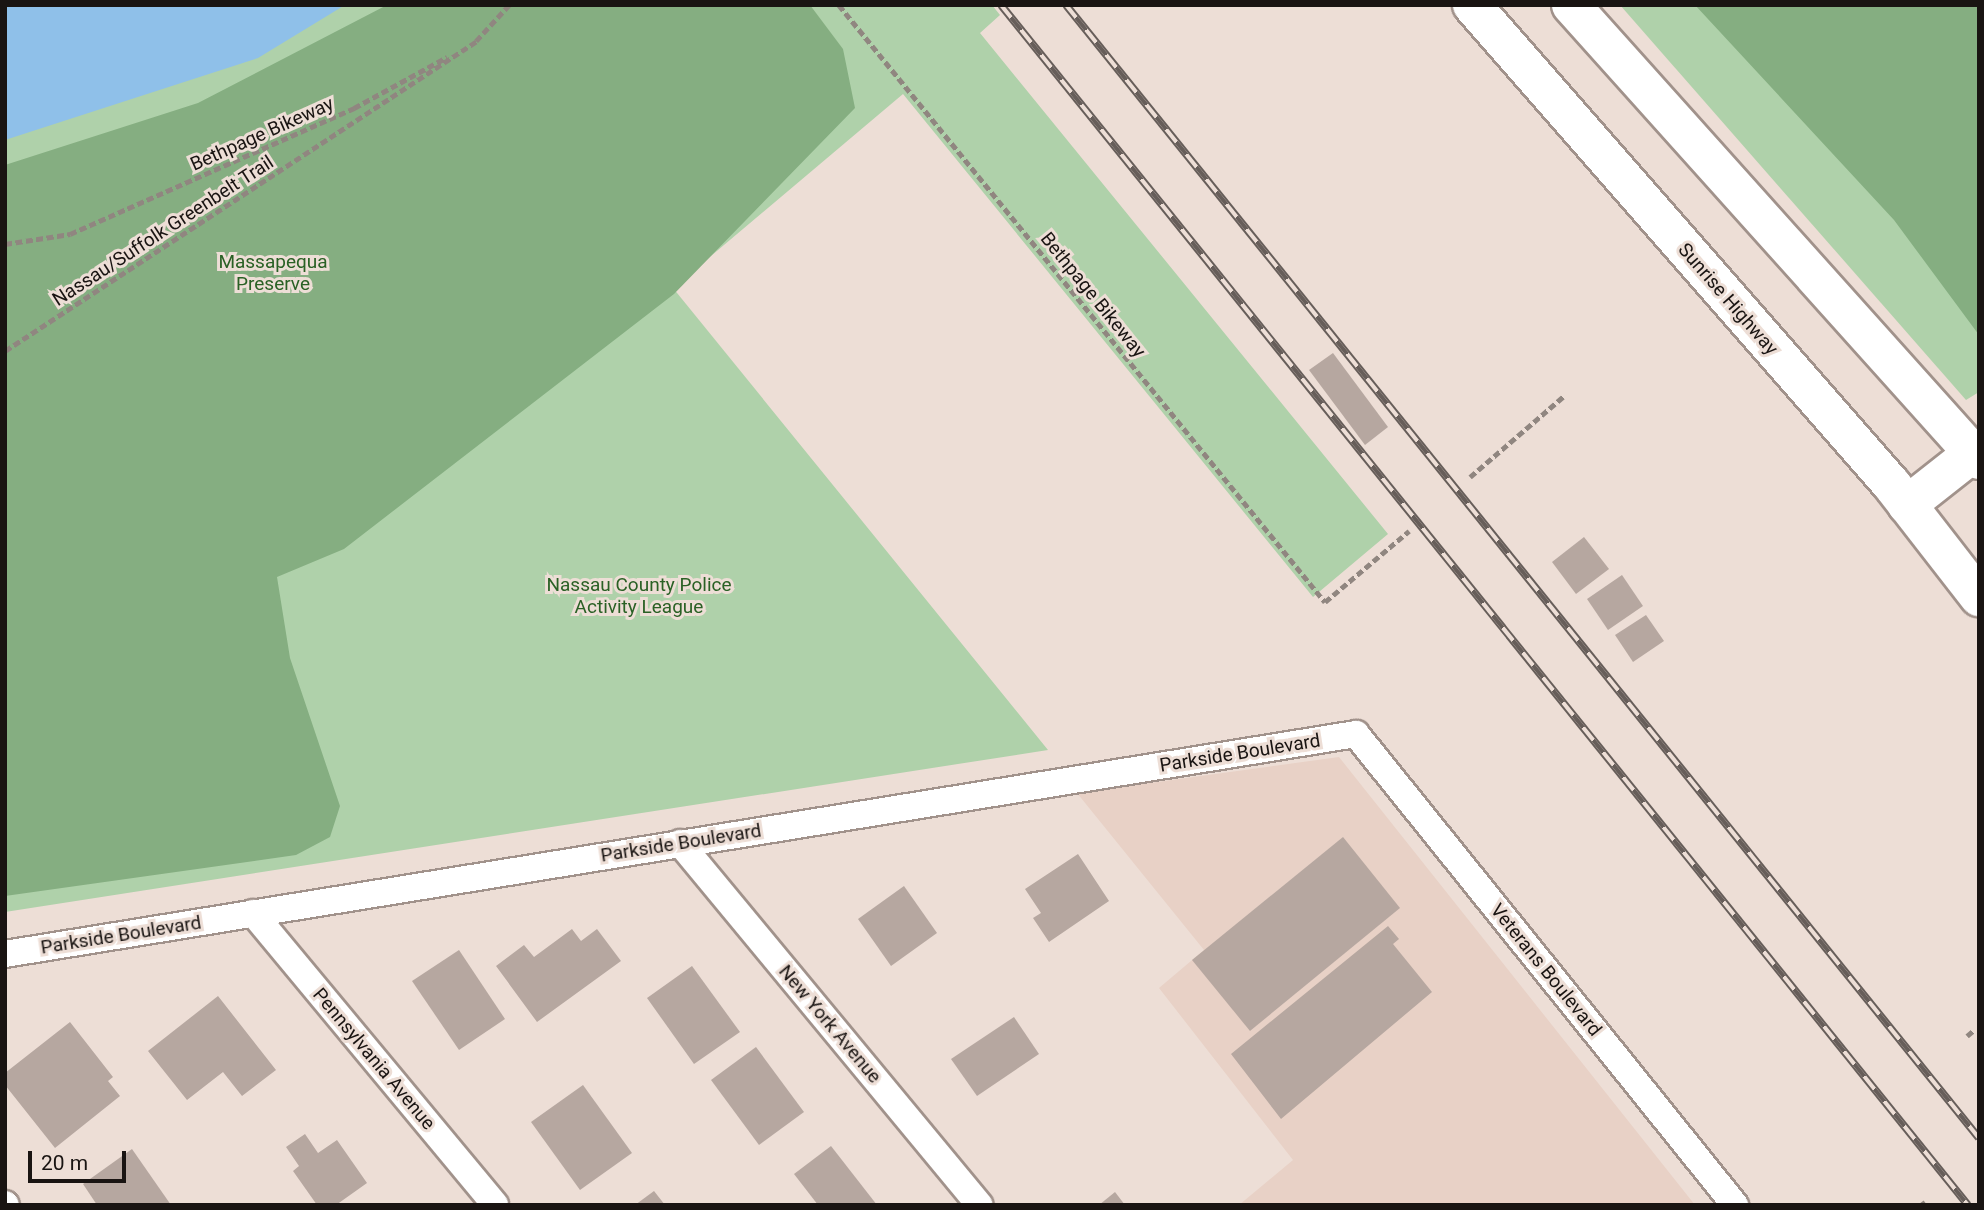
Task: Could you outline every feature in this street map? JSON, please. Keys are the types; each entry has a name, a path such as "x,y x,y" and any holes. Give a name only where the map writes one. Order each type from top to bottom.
{"highway":[{"name":"Sunrise Highway","path":"1472,5 1908,505 1979,597"},
{"path":"1571,5 1976,456 1908,505"}],"street":[{"name":"Parkside Boulevard","path":"5,954 1356,734"},
{"name":"Veterans Boulevard","path":"1356,734 1735,1205"},
{"name":"New York Avenue","path":"680,844 980,1205"},
{"name":"Pennsylvania Avenue","path":"253,914 495,1205"}],"path":[{"name":"Bethpage Bikeway","path":"5,244 70,234 354,108 477,41 509,5"},
{"name":"Bethpage Bikeway","path":"839,5 1325,603 1409,531"},
{"name":"Nassau/Suffolk Greenbelt Trail","path":"5,351 477,41"},
{"path":"1470,477 1565,395"},
{"path":"1967,1036 1974,1030"}],"shaded area":[{"path":"1339,757 1695,1205 1239,1205 1293,1160 1159,988 1204,950 1077,793"}],"green space":[{"name":"Massapequa Preserve","path":"5,5 992,5 1000,15 980,33 1388,534 1313,597 903,94 673,288 1048,750 5,912"},
{"name":"Massapequa Preserve","path":"387,5 810,5 843,49 855,108 674,294 344,549 277,577 290,658 340,806 330,837 296,855 5,896 5,165 198,103"},
{"path":"1620,5 1979,5 1979,392 1966,400"},
{"path":"1695,5 1979,5 1979,335 1894,220"}],"water":[{"path":"5,5 345,5 258,58 5,140"}],"building":[{"path":"1333,353 1388,427 1365,445 1309,370"},
{"path":"1584,537 1609,569 1576,594 1552,562"},
{"path":"1622,575 1643,606 1608,630 1587,599"},
{"path":"1646,615 1664,641 1633,662 1615,635"},
{"path":"1343,837 1400,908 1250,1031 1192,960"},
{"path":"1078,854 1109,901 1049,942 1033,918 1041,913 1025,889"},
{"path":"904,886 937,933 891,966 858,919"},
{"path":"1388,926 1399,939 1393,944 1432,992 1281,1119 1231,1054"},
{"path":"572,929 581,941 597,929 621,961 537,1022 496,966 524,945 534,957"},
{"path":"459,950 505,1019 459,1050 412,981"},
{"path":"692,966 740,1032 694,1064 647,998"},
{"path":"218,996 276,1070 242,1096 223,1072 187,1100 148,1051"},
{"path":"1014,1017 1039,1054 977,1096 951,1059"},
{"path":"70,1022 113,1077 108,1081 120,1096 55,1148 5,1085 5,1073"},
{"path":"756,1047 804,1112 759,1145 711,1080"},
{"path":"583,1085 632,1153 580,1190 531,1122"},
{"path":"305,1134 318,1153 337,1140 367,1183 336,1205 317,1205 293,1171 299,1166 286,1147"},
{"path":"831,1146 877,1205 818,1205 794,1174"},
{"path":"132,1149 171,1205 97,1205 83,1184"},
{"path":"654,1191 665,1205 635,1205"},
{"path":"1115,1192 1125,1205 1099,1205"}],"railway":[{"path":"1001,5 1968,1205"},
{"path":"1066,5 1979,1138"}],"park label":[{"name":"Nassau County Police Activity League","path":"639,596"}]}
